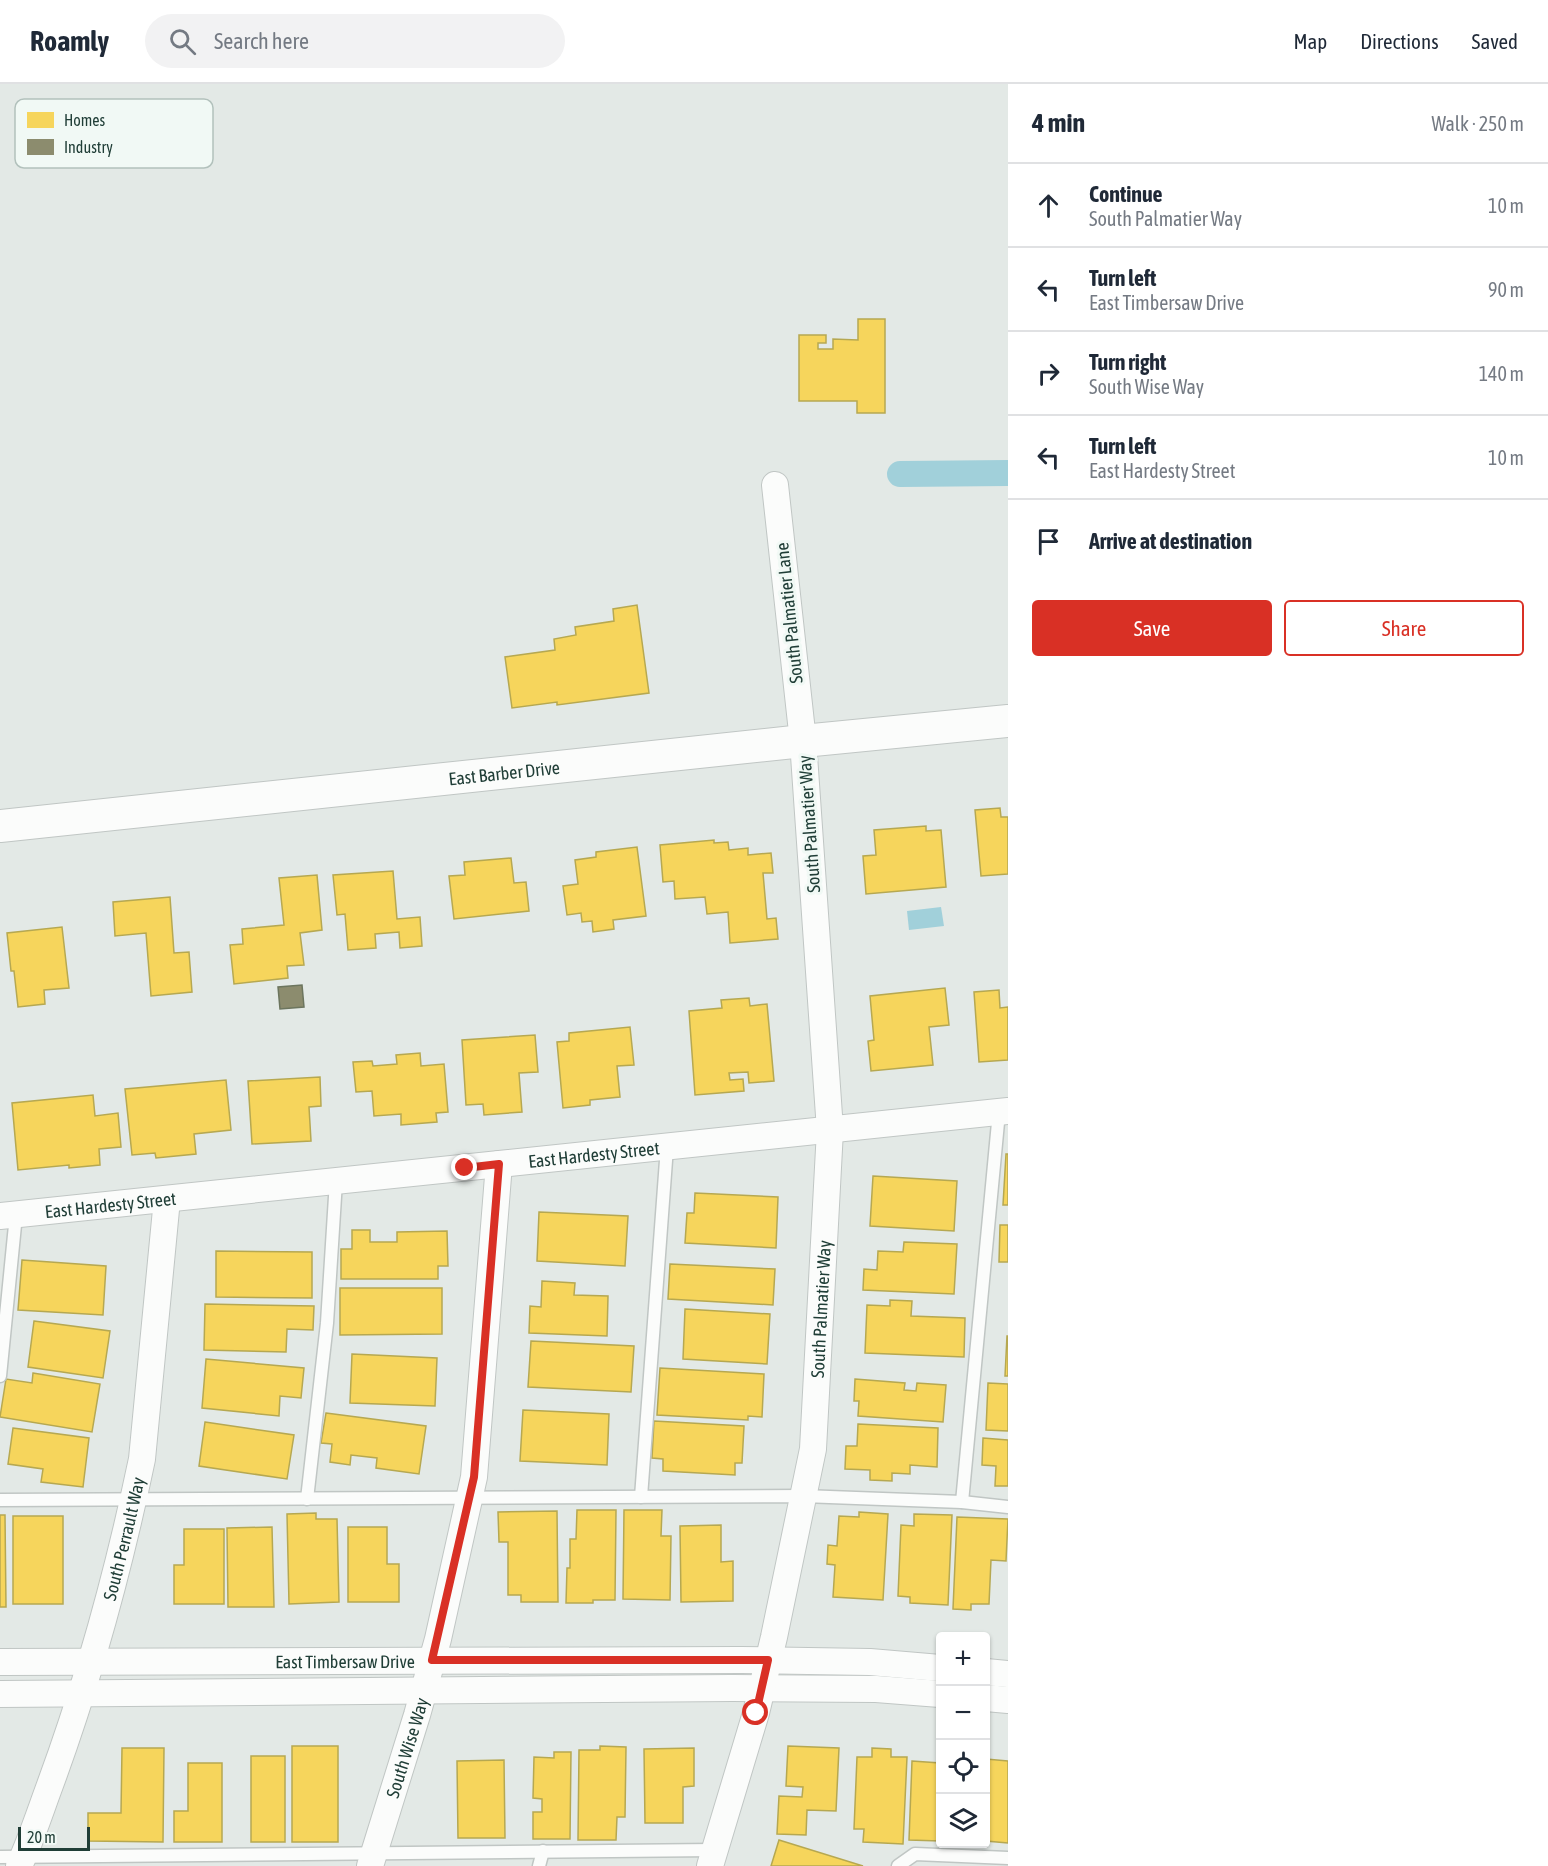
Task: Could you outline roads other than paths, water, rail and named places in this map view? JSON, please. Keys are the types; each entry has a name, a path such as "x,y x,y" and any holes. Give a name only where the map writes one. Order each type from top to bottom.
{"street":[{"name":"South Palmatier Lane","path":"775,485 803,741"},
{"name":"East Barber Drive","path":"0,826 1008,721"},
{"name":"South Palmatier Way","path":"713,1858 768,1660 813,1449 830,1130 803,741"},
{"name":"East Hardesty Street","path":"8,1215 1004,1111"},
{"name":"South Wise Way","path":"372,1860 432,1660 474,1477 499,1164"},
{"name":"South Perrault Way","path":"14,1860 75,1717 134,1499 142,1459 167,1199"},
{"name":"East Timbersaw Drive","path":"0,1662 768,1660 870,1662 936,1668"},
{"path":"990,1672 1008,1674"},
{"name":"East Timbersaw Drive","path":"0,1694 761,1688 876,1689 936,1694"},
{"path":"990,1698 1008,1700"}],"lane":[{"path":"962,1502 1004,1111"},
{"path":"641,1497 668,1147"},
{"path":"307,1499 327,1323 336,1181"},
{"path":"0,1376 8,1215"},
{"path":"0,1500 803,1496 962,1502 1008,1507"},
{"path":"14,1860 372,1860 543,1851 713,1858"},
{"path":"540,1866 543,1851"},
{"path":"898,1866 915,1854 1008,1858"}],"water":[{"path":"941,907 944,926 909,930 907,911"}],"waterway":[{"path":"900,474 1008,473"}]}
